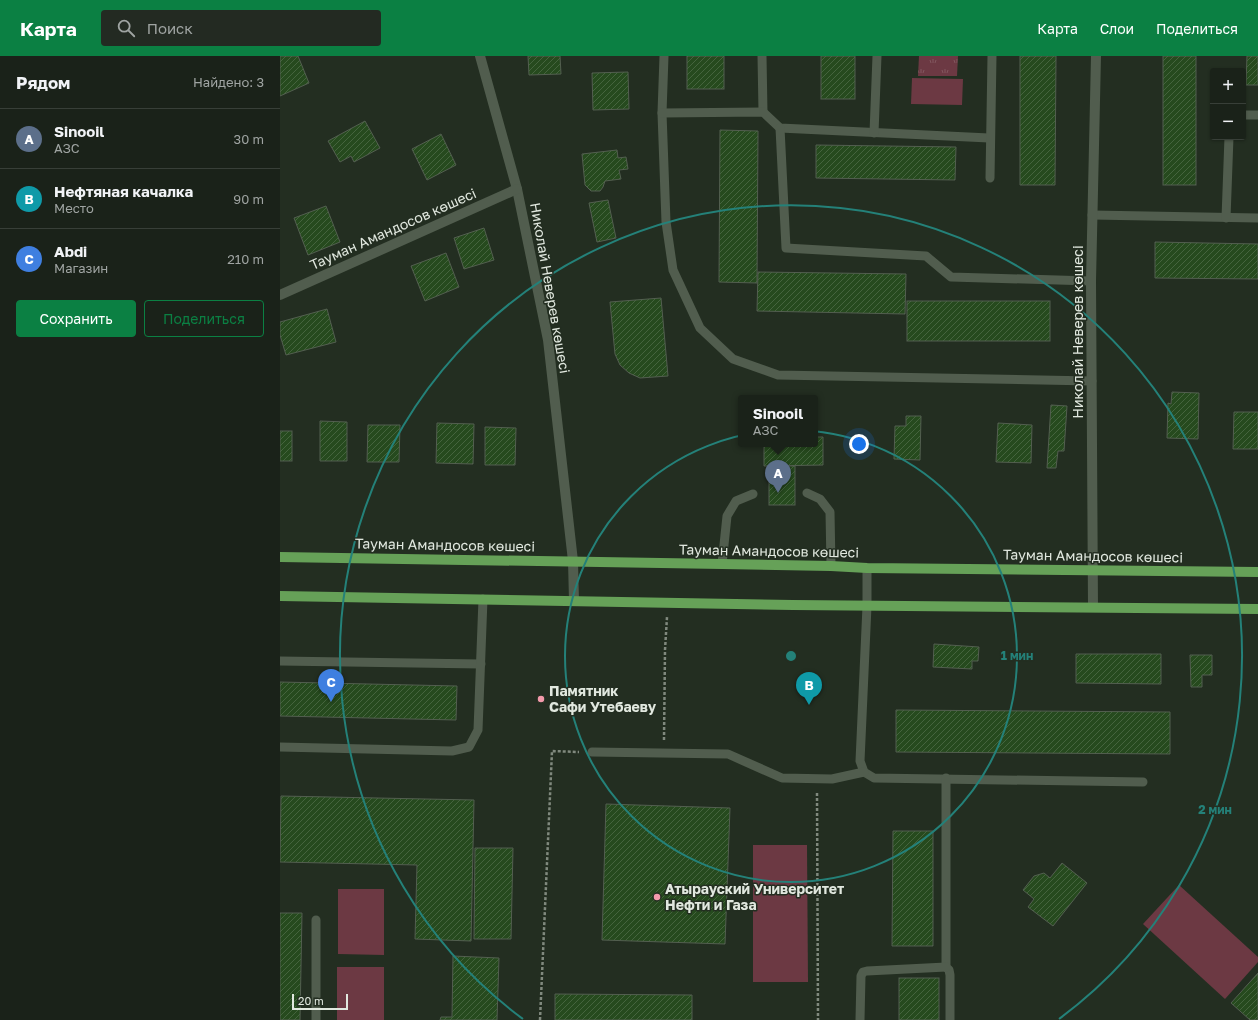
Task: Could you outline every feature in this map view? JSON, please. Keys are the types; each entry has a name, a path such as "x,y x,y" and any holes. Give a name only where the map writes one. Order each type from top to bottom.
{"main road":[{"name":"Тауман Амандосов көшесі","path":"280,557 573,561 867,568 1258,572"},
{"path":"280,596 867,606 1258,609"}],"street":[{"name":"Николай Неверев көшесі","path":"480,56 518,189 548,340 573,561 574,601"},
{"name":"Николай Неверев көшесі","path":"1093,607 1094,571 1091,282 1096,56"},
{"name":"Тауман Амандосов көшесі","path":"280,295 518,189"}],"lane":[{"path":"664,56 662,113 666,222 673,270 700,328 733,359 778,375 1092,382"},
{"path":"762,56 763,112"},
{"path":"874,133 877,56"},
{"path":"990,178 989,138 992,56"},
{"path":"662,113 763,112 780,128 989,138"},
{"path":"1246,115 1258,115"},
{"path":"780,128 786,248 926,256 951,277 1091,282"},
{"path":"1226,218 1229,140"},
{"path":"1092,214 1258,218"},
{"path":"807,493 820,499 830,512 831,566"},
{"path":"722,564 728,516 736,501 753,494"},
{"path":"867,568 867,606 860,761 864,772 874,778 1144,782"},
{"path":"280,747 452,751 469,746 478,730 483,599"},
{"path":"280,661 481,664"},
{"path":"592,752 728,754 782,778 832,779 864,772"},
{"path":"946,778 946,967 949,970 950,975 950,1020"},
{"path":"316,920 316,1020"},
{"path":"860,1020 861,976 863,972 946,967"}],"path":[{"path":"664,753 665,650 668,602"},
{"path":"540,1020 552,751 592,752"},
{"path":"817,778 818,1020"}],"green space":[{"path":"919,56 958,56 957,76 918,76"},
{"path":"912,78 963,79 962,105 911,104"},
{"path":"753,845 807,845 808,982 753,982"},
{"path":"1179,885 1258,957 1258,962 1225,999 1143,924"},
{"path":"338,889 384,889 384,955 338,954"},
{"path":"337,967 384,967 384,1020 337,1020"}],"building":[{"path":"280,56 298,56 309,83 280,96"},
{"path":"528,56 560,56 561,74 529,75"},
{"path":"687,56 724,56 724,89 687,89"},
{"path":"821,56 855,56 855,99 821,99"},
{"path":"1020,56 1056,56 1055,185 1020,185"},
{"path":"1163,56 1196,56 1196,185 1163,185"},
{"path":"1247,56 1258,56 1258,85 1246,85"},
{"path":"628,72 629,109 593,110 592,73"},
{"path":"365,121 380,148 354,162 351,156 340,162 328,141"},
{"path":"720,130 758,131 757,283 719,282"},
{"path":"441,134 456,165 427,180 412,149"},
{"path":"816,145 956,147 955,180 816,178"},
{"path":"617,150 618,158 626,157 628,169 619,170 621,179 605,181 600,191 591,191 585,185 582,154"},
{"path":"608,200 616,238 597,242 589,203"},
{"path":"326,206 340,242 308,255 294,218"},
{"path":"484,228 494,260 464,269 454,238"},
{"path":"1155,242 1258,244 1258,279 1155,278"},
{"path":"446,253 459,287 425,301 411,266"},
{"path":"758,272 906,274 905,314 757,311"},
{"path":"661,298 668,376 640,378 629,373 620,365 615,354 610,302"},
{"path":"907,301 1050,301 1050,341 907,341"},
{"path":"327,309 336,342 286,355 280,335 280,322"},
{"path":"1172,392 1199,393 1198,439 1167,438 1168,403 1171,404"},
{"path":"1051,405 1067,406 1064,451 1058,451 1056,468 1047,468"},
{"path":"1234,412 1258,412 1258,449 1233,449"},
{"path":"906,416 921,416 920,460 894,459 895,426 906,426"},
{"path":"320,421 347,422 347,461 320,461"},
{"path":"437,423 474,424 473,464 436,463"},
{"path":"998,423 1032,425 1031,463 996,462"},
{"path":"368,425 400,425 399,462 367,462"},
{"path":"485,427 516,428 515,465 485,465"},
{"path":"280,431 292,431 292,461 280,461"},
{"path":"818,437 823,437 823,465 764,466 764,447 818,447"},
{"path":"769,466 795,466 795,505 769,505"},
{"path":"934,644 979,647 978,661 972,661 972,669 933,667"},
{"path":"1076,654 1161,654 1161,684 1076,683"},
{"path":"1190,655 1212,655 1212,675 1202,675 1202,687 1191,687"},
{"path":"280,682 457,686 456,720 280,716"},
{"path":"896,710 1170,712 1170,754 896,752"},
{"path":"281,796 474,800 471,941 415,939 417,865 280,862"},
{"path":"606,804 730,808 725,944 602,940"},
{"path":"893,831 933,831 933,946 892,946"},
{"path":"475,848 513,848 511,939 474,939"},
{"path":"1062,863 1087,883 1053,926 1028,907 1034,899 1023,890 1034,876 1044,873 1050,878"},
{"path":"280,913 302,913 300,1020 280,1020"},
{"path":"453,956 499,958 497,1020 440,1020 441,1017 452,1017"},
{"path":"1258,973 1258,1020 1250,1020 1231,1003"},
{"path":"899,978 939,978 939,1020 899,1020"},
{"path":"555,994 692,995 692,1020 555,1020"}],"place":[{"name":"Sinooil","path":"778,493"},
{"name":"Памятник Сафи Утебаеву","path":"541,699"},
{"name":"Abdi","path":"331,702"},
{"name":"Нефтяная качалка","path":"809,705"},
{"name":"Атырауский Университет Нефти и Газа","path":"657,897"}]}
